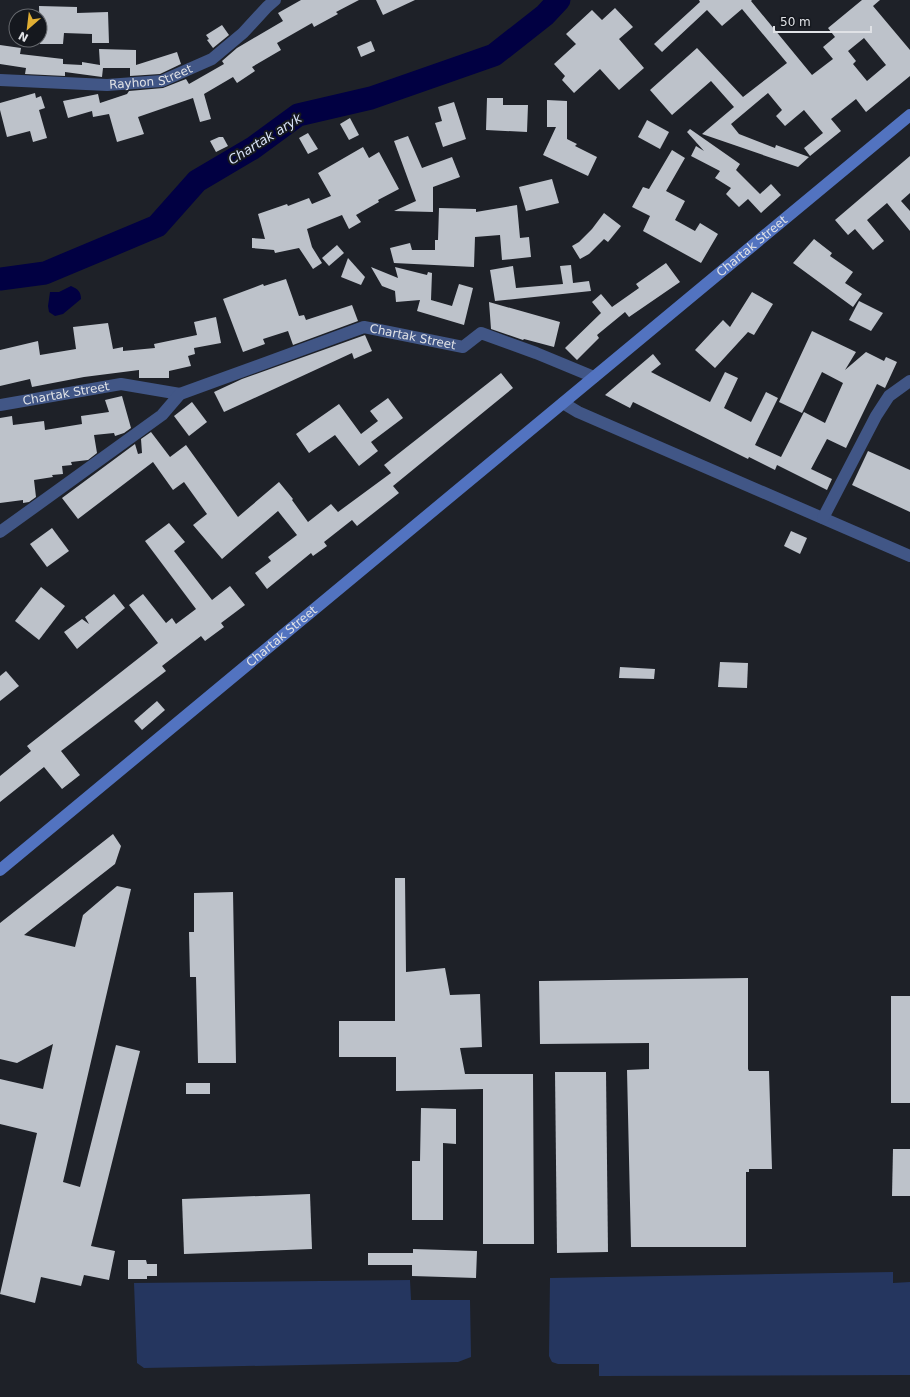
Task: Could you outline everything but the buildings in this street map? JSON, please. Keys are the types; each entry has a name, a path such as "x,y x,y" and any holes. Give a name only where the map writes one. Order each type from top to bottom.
{"street":[{"name":"Rayhon Street","path":"0,80 108,85 162,81 212,60 243,33 267,7 276,0"},
{"name":"Chartak Street","path":"0,870 910,115"},
{"name":"Chartak Street","path":"0,532 162,414 180,394 364,327 463,347 481,333 536,353 594,377"},
{"path":"823,518 876,416 889,396 910,381"},
{"name":"Chartak Street","path":"0,406 121,384 180,394"},
{"path":"563,403 578,412 910,556"}],"shaded area":[{"path":"71,286 79,291 81,299 63,314 55,316 49,312 48,306 50,292 59,292"},
{"path":"893,1272 893,1283 910,1282 910,1375 599,1376 599,1364 558,1364 552,1362 549,1356 550,1278"},
{"path":"410,1280 411,1300 470,1300 471,1357 458,1362 144,1368 137,1363 134,1283"}],"waterway":[{"name":"Chartak aryk","path":"0,279 45,273 157,226 197,181 253,148 298,115 371,98 494,55 545,15 559,0"}]}
